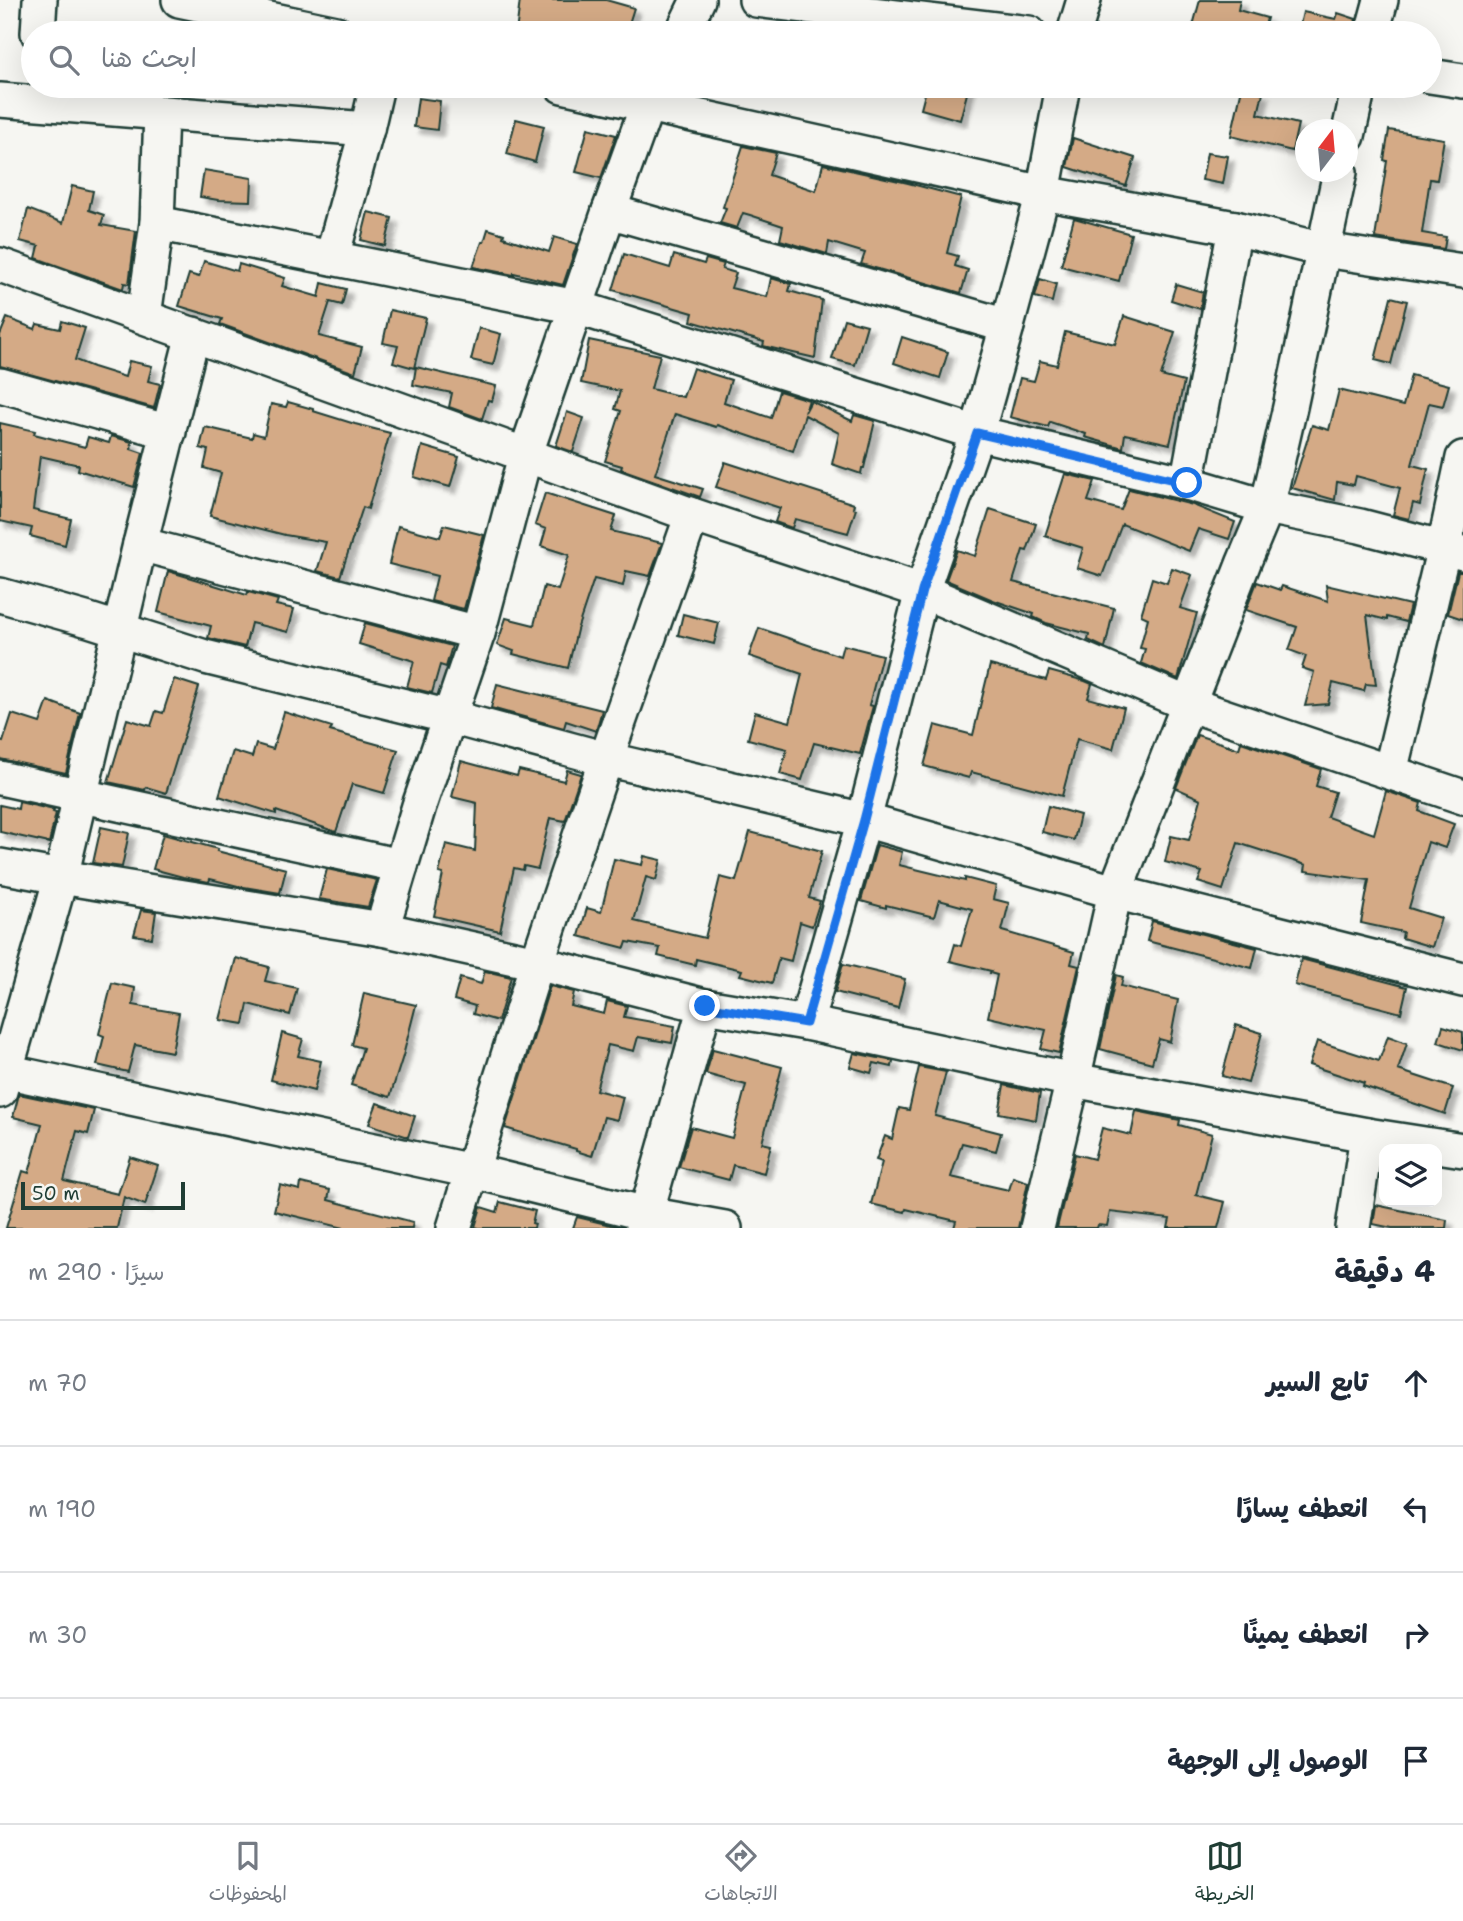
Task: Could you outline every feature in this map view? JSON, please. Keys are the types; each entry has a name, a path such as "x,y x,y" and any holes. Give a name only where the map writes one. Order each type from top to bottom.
{"street":[{"path":"39,21 40,0"},
{"path":"179,0 279,21"},
{"path":"688,21 698,0"},
{"path":"756,0 930,21"},
{"path":"1078,21 1084,0"},
{"path":"1375,21 1381,0"},
{"path":"1442,77 1463,80"},
{"path":"38,98 161,113 367,129"},
{"path":"331,257 374,98"},
{"path":"382,929 478,633 525,456 609,211 651,98"},
{"path":"660,98 1043,193 1235,228 1324,250 1463,271"},
{"path":"806,1023 864,820 922,591 977,433 1007,326 1043,193 1061,98"},
{"path":"1352,119 1356,98"},
{"path":"144,316 157,223 161,113"},
{"path":"1037,1228 1115,892 1267,507 1338,182"},
{"path":"609,211 1007,326"},
{"path":"157,223 576,307 977,433 1187,483 1267,507 1360,526 1453,550"},
{"path":"1187,483 1235,228"},
{"path":"0,265 525,456 922,591 1188,704 1463,797"},
{"path":"193,334 139,544 61,877 2,1078 472,1171 644,1221 725,1228"},
{"path":"0,386 169,432"},
{"path":"1390,772 1453,550 1463,458"},
{"path":"454,1228 537,963 692,515"},
{"path":"139,544 478,633"},
{"path":"0,595 205,657 450,717 606,760 864,820 1115,892 1463,980"},
{"path":"0,778 401,866"},
{"path":"0,866 382,929 537,963 705,1006 806,1023 1073,1080 1367,1136 1462,1147"},
{"path":"644,1221 705,1006"},
{"path":"1353,1228 1367,1136"}],"building":[{"path":"520,0 606,0 634,8 630,21 517,21"},
{"path":"1200,0 1240,0 1238,10 1267,18 1266,21 1194,21"},
{"path":"1303,12 1336,19 1338,13 1356,19 1356,21 1301,21"},
{"path":"418,98 440,101 437,130 414,127"},
{"path":"924,98 966,98 960,120 921,109"},
{"path":"1240,98 1262,98 1258,114 1295,123 1292,151 1231,136"},
{"path":"516,119 544,126 535,162 507,154"},
{"path":"588,128 616,135 601,178 576,172"},
{"path":"1389,130 1444,139 1437,180 1430,179 1422,233 1446,237 1444,249 1375,238"},
{"path":"1073,138 1135,158 1126,186 1067,167"},
{"path":"743,146 776,153 769,175 816,191 823,164 961,197 947,253 958,256 955,266 968,270 961,293 861,264 865,253 829,242 827,254 780,240 783,226 750,215 743,213 737,228 720,223"},
{"path":"1207,153 1228,156 1223,184 1202,180"},
{"path":"204,170 252,178 251,201 200,197"},
{"path":"72,186 93,191 89,210 104,215 101,225 136,231 129,284 124,283 123,289 36,258 39,246 20,241 28,209 63,223"},
{"path":"368,212 392,218 385,246 361,240"},
{"path":"1074,218 1131,234 1119,281 1061,266"},
{"path":"488,229 504,234 503,237 549,252 554,237 577,244 563,285 514,273 473,267"},
{"path":"624,254 670,268 674,255 704,264 706,259 724,264 722,269 736,273 731,288 767,297 771,278 791,284 789,291 822,300 815,358 763,346 764,342 691,321 693,313 613,290"},
{"path":"204,261 237,271 239,264 285,278 282,286 319,297 322,283 346,289 342,305 330,302 319,336 362,347 355,373 220,324 222,319 179,306 189,274 199,277"},
{"path":"1040,279 1056,284 1052,302 1035,297"},
{"path":"1176,284 1203,292 1200,309 1171,300"},
{"path":"1391,297 1407,301 1391,364 1375,360"},
{"path":"390,310 426,318 414,368 393,362 398,346 383,343"},
{"path":"1124,316 1175,332 1161,376 1184,382 1170,444 1125,434 1123,448 1085,437 1086,434 1050,422 1048,427 1010,417 1020,378 1034,381 1040,361 1057,365 1065,332 1115,344"},
{"path":"7,318 35,329 37,324 60,329 62,321 85,328 75,360 93,367 125,377 129,361 152,366 148,381 160,384 154,408 0,366 0,335"},
{"path":"844,319 867,325 855,365 832,359"},
{"path":"479,328 501,334 493,365 471,360"},
{"path":"902,337 948,352 940,378 894,363"},
{"path":"589,340 660,355 651,389 683,397 693,368 731,380 724,402 771,418 779,391 809,400 805,412 811,401 852,421 854,415 875,421 864,468 861,474 832,464 839,433 805,415 793,451 675,414 655,474 703,489 700,497 621,469 622,466 605,461 621,411 615,409 620,391 581,383"},
{"path":"416,367 496,386 492,401 488,400 482,419 449,407 452,393 413,385"},
{"path":"1411,375 1449,385 1443,406 1429,403 1412,465 1428,469 1420,505 1413,503 1409,519 1393,515 1400,488 1356,476 1354,485 1337,482 1335,500 1292,488 1312,425 1329,430 1339,390 1403,406"},
{"path":"288,402 390,433 368,509 363,507 340,577 317,571 326,542 285,535 210,516 221,473 204,468 208,450 200,448 205,427 252,438 253,433 264,436 271,404 286,407"},
{"path":"567,412 584,418 573,452 556,446"},
{"path":"0,423 85,447 88,437 109,443 111,436 132,442 131,449 143,453 134,487 78,470 79,465 40,456 33,510 71,519 65,545 30,536 32,528 0,521"},
{"path":"422,446 459,457 450,487 414,477"},
{"path":"725,462 854,504 853,508 856,509 848,533 795,519 792,528 775,522 780,508 716,487"},
{"path":"1065,474 1095,481 1088,501 1121,510 1129,489 1193,505 1235,522 1229,539 1198,529 1189,551 1122,524 1102,576 1077,568 1083,548 1045,536"},
{"path":"545,493 616,516 611,531 662,543 650,576 626,571 623,586 594,579 568,668 513,654 514,651 497,645 506,618 534,625 544,586 558,590 569,555 541,546 546,529 535,525"},
{"path":"990,509 1036,524 1027,551 1023,550 1013,582 1114,608 1105,648 1088,640 1089,634 1046,623 1033,617 1034,614 946,580 957,550 975,556"},
{"path":"444,525 484,535 464,609 431,601 437,576 389,564 398,526 440,537"},
{"path":"1172,568 1192,575 1180,608 1197,613 1178,679 1141,663 1145,649 1140,648 1148,618 1141,615 1152,578 1167,583"},
{"path":"168,571 247,595 248,592 278,600 276,605 294,609 288,632 251,623 245,647 208,638 211,626 158,612"},
{"path":"1458,572 1463,572 1463,619 1448,614"},
{"path":"1257,582 1280,590 1282,586 1328,601 1326,585 1410,605 1406,622 1367,615 1376,685 1366,684 1364,691 1333,683 1328,704 1305,706 1314,672 1302,668 1306,656 1289,650 1297,627 1246,610"},
{"path":"683,614 719,623 714,644 678,635"},
{"path":"365,623 452,646 446,667 440,665 432,693 407,687 414,661 359,644"},
{"path":"759,628 840,656 843,645 882,655 869,705 873,706 860,754 814,743 802,780 780,774 787,749 748,739 755,712 790,722 802,674 749,656"},
{"path":"990,665 1046,680 1049,671 1085,681 1092,684 1088,698 1124,708 1113,749 1077,739 1062,796 971,772 969,778 924,766 935,725 973,735"},
{"path":"174,679 199,687 166,793 146,787 145,790 108,782 127,719 151,726 156,711 163,713"},
{"path":"497,684 602,710 596,731 566,721 564,728 491,708"},
{"path":"48,701 80,713 66,773 0,759 0,741 3,742 12,714 40,723"},
{"path":"284,712 332,727 330,731 398,750 384,793 352,784 336,832 276,811 276,814 219,796 233,751 252,757 256,744 273,749"},
{"path":"1197,735 1239,749 1241,742 1321,769 1316,786 1335,792 1327,817 1374,834 1386,791 1421,803 1419,811 1454,824 1445,848 1428,842 1409,908 1441,918 1432,947 1402,938 1403,932 1361,923 1369,880 1305,871 1306,865 1238,843 1223,890 1198,882 1202,872 1165,862 1171,836 1189,840 1201,799 1176,788"},
{"path":"461,761 517,776 519,770 564,781 567,770 581,774 565,821 550,818 538,869 524,866 523,870 514,868 500,931 434,916 443,874 439,873 446,844 475,851 477,803 452,797"},
{"path":"19,802 54,810 56,813 49,843 0,832 0,805 18,809"},
{"path":"1048,806 1080,815 1074,840 1042,832"},
{"path":"101,827 129,833 122,867 93,863"},
{"path":"750,832 822,851 809,898 820,901 812,926 800,922 791,961 779,958 772,983 740,975 742,970 696,959 695,965 658,956 660,948 627,942 625,948 579,936 587,908 601,912 614,859 642,865 644,856 661,860 656,880 646,877 634,921 705,938 720,877 736,881"},
{"path":"163,834 286,869 280,893 210,879 209,882 153,869"},
{"path":"877,845 902,852 899,865 996,886 993,899 1009,903 1002,931 1074,952 1071,964 1079,966 1059,1053 1041,1049 1046,1030 988,1017 997,975 990,973 991,971 950,961 955,944 961,946 972,909 939,900 934,917 861,901"},
{"path":"327,869 377,880 368,907 319,899"},
{"path":"141,910 156,912 152,938 134,935"},
{"path":"1152,921 1257,948 1252,968 1147,941"},
{"path":"236,958 269,967 265,981 297,988 290,1015 248,1004 244,1024 220,1020"},
{"path":"1301,959 1407,987 1401,1013 1295,985"},
{"path":"843,964 905,979 898,1008 835,992"},
{"path":"485,971 511,977 498,1021 473,1014 475,1006 454,1000 460,978 481,984"},
{"path":"1116,975 1123,977 1121,986 1178,1000 1170,1042 1159,1039 1152,1063 1100,1049"},
{"path":"112,983 135,988 133,1005 179,1013 172,1052 135,1045 128,1072 97,1065 104,1036 99,1034"},
{"path":"550,986 574,992 571,1006 604,1014 607,1001 627,1006 624,1017 675,1026 672,1043 638,1037 634,1051 608,1045 596,1090 623,1097 617,1120 604,1117 592,1156 505,1128"},
{"path":"364,993 416,1005 390,1097 351,1085 363,1048 352,1045"},
{"path":"1236,1025 1262,1033 1248,1083 1222,1076"},
{"path":"1443,1026 1463,1032 1463,1050 1438,1042"},
{"path":"282,1033 303,1039 298,1056 321,1061 314,1091 271,1080"},
{"path":"1388,1036 1407,1043 1398,1070 1453,1088 1445,1114 1309,1065 1317,1041 1379,1061"},
{"path":"713,1049 782,1067 762,1143 771,1145 764,1173 733,1165 729,1180 679,1167 691,1127 732,1138 746,1085 706,1074"},
{"path":"854,1053 893,1061 892,1067 874,1063 871,1073 850,1067"},
{"path":"919,1067 946,1072 935,1116 1001,1133 996,1151 962,1143 951,1177 1009,1190 1013,1177 1028,1182 1018,1228 954,1228 956,1221 871,1204 882,1162 876,1160 885,1136 892,1139 899,1108 909,1110"},
{"path":"1004,1085 1040,1093 1036,1120 999,1113"},
{"path":"19,1094 94,1110 88,1134 77,1131 64,1181 118,1194 130,1157 158,1166 145,1205 124,1197 117,1228 6,1228 23,1171 29,1173 42,1124 13,1117"},
{"path":"377,1103 415,1116 408,1137 369,1124"},
{"path":"1136,1111 1180,1120 1179,1125 1212,1134 1196,1195 1225,1202 1218,1228 1168,1228 1170,1219 1110,1212 1107,1226 1057,1228 1075,1154 1094,1159 1102,1128 1131,1135"},
{"path":"301,1183 330,1190 328,1200 413,1222 412,1228 344,1228 274,1211 280,1185 300,1190"},
{"path":"500,1202 535,1211 532,1223 535,1224 534,1228 475,1227 481,1207 497,1212"},
{"path":"1376,1205 1447,1220 1446,1228 1392,1228 1373,1224"},
{"path":"577,1217 623,1228 573,1228"}],"route":[{"path":"705,1006 806,1023 864,820 922,591 977,433 1187,483"}]}
